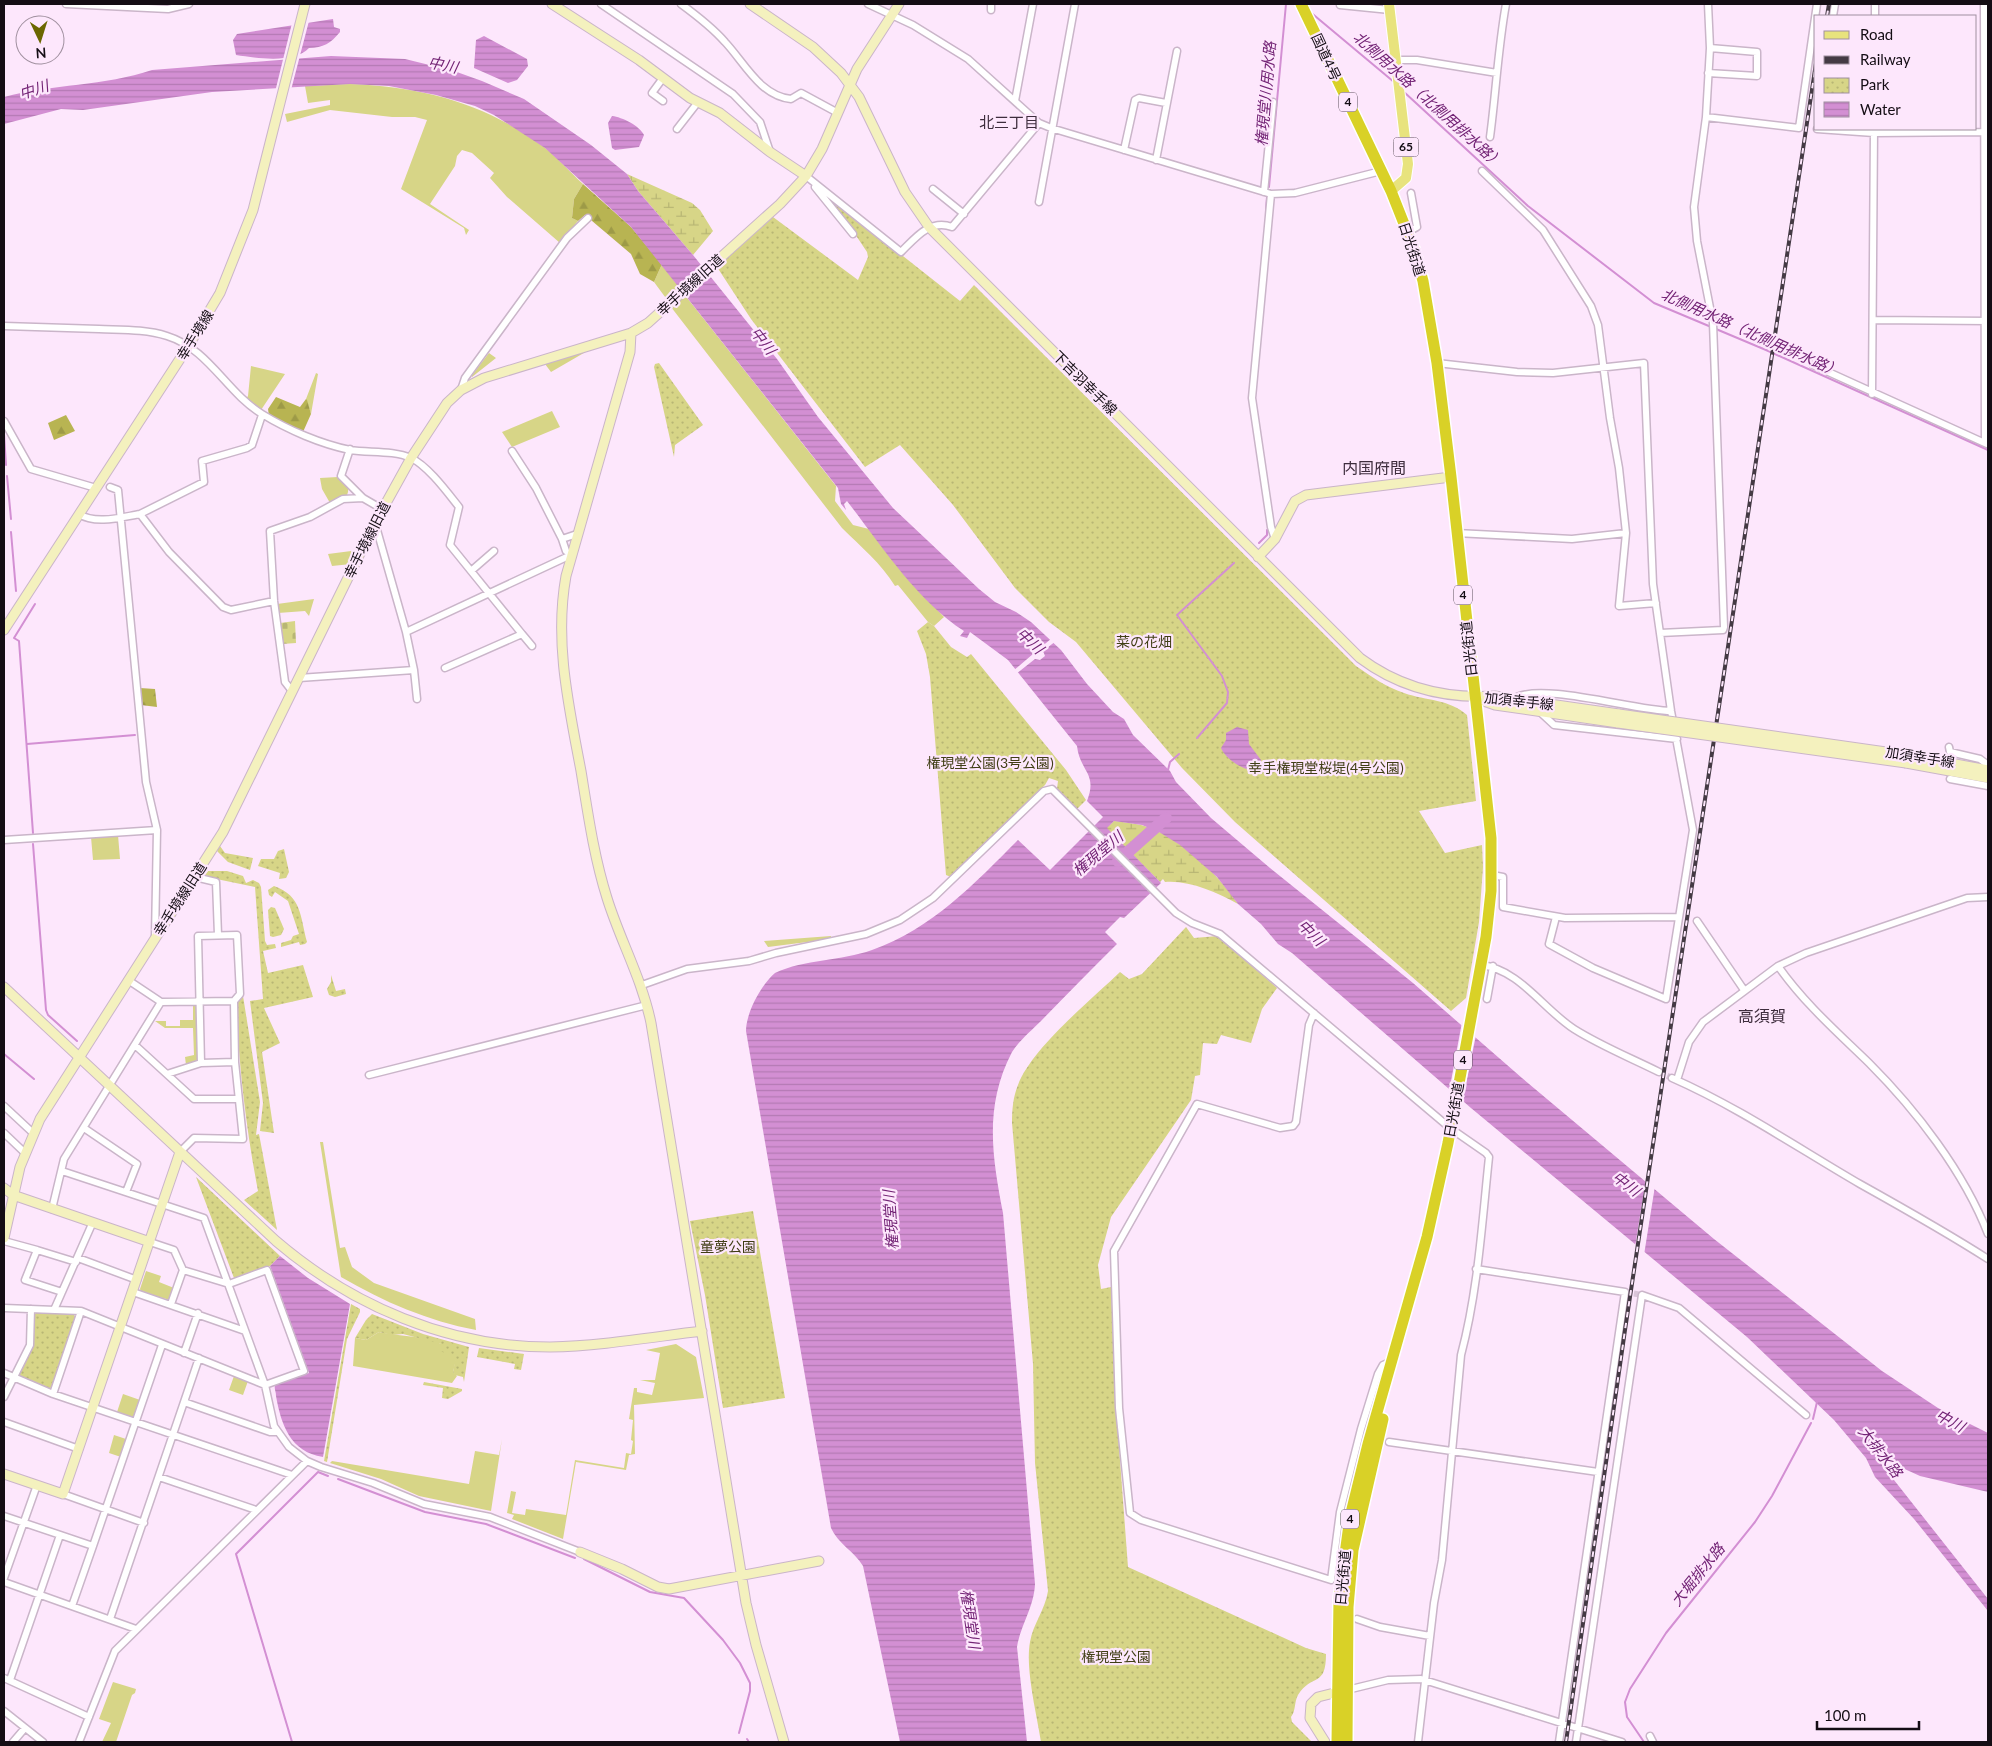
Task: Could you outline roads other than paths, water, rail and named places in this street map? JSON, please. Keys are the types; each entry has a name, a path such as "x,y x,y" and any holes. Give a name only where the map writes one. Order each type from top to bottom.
{"highway":[{"name":"国道4号","path":"1303,8 1391,191"},
{"name":"日光街道","path":"1337,1742 1354,1550 1394,1361 1435,1202 1481,965 1492,875 1491,838 1437,363 1423,281 1408,232 1391,191"},
{"name":"日光街道","path":"1342,1691 1347,1742"}],"main road":[{"name":"65","path":"1389,7 1408,172 1405,181 1391,191"}],"street":[{"path":"66,4 168,9 189,4"},
{"name":"幸手境線","path":"4,630 189,345 220,293 246,231 305,4"},
{"path":"552,4 698,102 720,113 770,152 809,179 901,252 929,226 943,224 952,227 1039,122"},
{"path":"601,4 733,94 760,122 770,152"},
{"path":"681,4 704,21 726,42 755,79 778,96 791,99 801,92 838,113"},
{"name":"下吉羽幸手線","path":"750,4 813,47 850,84 872,121 906,192 929,226 1349,648 1382,674 1418,688 1475,697"},
{"path":"868,4 892,14 968,59 1039,122 1052,128 1271,194 1295,192 1381,171"},
{"name":"幸手境線旧道","path":"4,1239 25,1153 33,1133 223,832 382,509 411,458 447,403 461,390 484,378 641,329 809,179 857,69 899,4"},
{"path":"1015,101 1032,4"},
{"path":"1039,202 1075,4"},
{"path":"1490,137 1498,48 1506,4"},
{"path":"1660,633 1723,630 1713,327 1697,241 1694,207 1706,118 1710,48 1708,4"},
{"path":"1813,365 1872,394 1986,444 1984,4"},
{"path":"1340,6 1389,7"},
{"path":"1706,118 1799,128 1814,25"},
{"path":"1708,74 1757,76 1757,52 1710,48"},
{"path":"1156,160 1177,51"},
{"path":"1396,60 1417,60 1496,73"},
{"path":"663,78 652,93 663,101"},
{"path":"1124,150 1136,100 1139,98 1166,103"},
{"path":"677,129 698,102"},
{"path":"1264,192 1273,102"},
{"path":"1846,130 1986,132"},
{"path":"1872,394 1874,131"},
{"path":"1482,171 1543,230 1591,306 1598,324 1619,468 1626,533 1619,606 1656,604"},
{"path":"809,179 854,234"},
{"path":"933,189 964,214"},
{"path":"1408,232 1417,226 1411,193"},
{"path":"1271,194 1252,398 1270,527 1276,539"},
{"path":"461,390 465,378 567,238 588,218"},
{"path":"1874,320 1986,321"},
{"path":"4,326 141,331 164,335 189,345 210,362 242,400 262,415 304,434 350,450 411,458 434,478 458,506 450,545 532,646"},
{"path":"631,333 630,352 571,555 562,594 561,632 571,718 599,869 611,910 642,985 648,1005 741,1574 756,1645 784,1742"},
{"path":"1437,363 1517,372 1553,372 1644,363 1648,481 1656,604 1693,830 1666,999 1593,968 1550,944 1556,917"},
{"path":"79,514 89,519 120,518 140,514 204,482 202,461 252,445 262,415"},
{"path":"4,421 31,470 96,488"},
{"path":"350,450 341,476 363,498 382,509"},
{"path":"512,451 536,488 562,539 566,551 571,555"},
{"path":"1258,557 1276,539 1295,501 1306,495 1451,477"},
{"path":"110,487 118,490 139,724 146,782 156,819 155,938"},
{"path":"292,691 285,682 274,600 270,531 310,517 343,499 363,498"},
{"path":"140,514 169,552 223,607 230,610 274,600"},
{"path":"375,523 406,632 414,670 417,699"},
{"path":"1456,534 1572,539 1626,533"},
{"path":"562,539 577,534"},
{"path":"471,570 494,551"},
{"path":"406,632 491,594 571,555"},
{"path":"445,668 522,634"},
{"path":"299,678 414,670"},
{"path":"1514,699 1524,695 1548,694 1672,711"},
{"name":"加須幸手線","path":"1475,697 1495,696 1619,718 1988,770"},
{"name":"加須幸手線","path":"1475,697 1495,705 1540,712 1619,718"},
{"path":"1540,712 1554,725 1677,739"},
{"path":"1949,747 1952,752 1980,758 1988,765"},
{"name":"加須幸手線","path":"1907,759 1988,778"},
{"path":"1950,779 1988,786"},
{"path":"642,985 687,969 758,960 776,953 845,940 883,928 913,912 947,886 1044,791 1049,789 1056,792 1176,913 1192,923 1220,934 1486,1153 1488,1157 1476,1269 1467,1331 1461,1355 1454,1450 1442,1560 1430,1636 1418,1742"},
{"path":"4,840 156,830"},
{"path":"1492,875 1503,877 1503,907 1556,917 1679,917"},
{"path":"195,877 216,882 218,935"},
{"path":"1988,897 1967,898 1806,953 1778,966 1712,1014 1698,1028 1689,1042 1674,1079 1759,1124 1860,1184 1938,1226 1988,1259"},
{"path":"1697,920 1744,990"},
{"path":"64,1494 180,1152 194,1138 244,1139 235,1062 234,1001 240,994 237,935 198,936 201,1063"},
{"path":"1481,965 1493,966 1512,977 1572,1028 1659,1072"},
{"path":"1487,999 1493,966"},
{"path":"1778,966 1824,1022 1870,1064 1925,1127 1977,1205 1988,1234"},
{"path":"128,980 162,1002 234,1001"},
{"path":"4,987 180,1152 308,1267 349,1293 413,1323 470,1339 537,1346 598,1344 702,1331"},
{"path":"52,1209 64,1158 162,1002"},
{"path":"369,1074 648,1005"},
{"path":"1314,1013 1309,1025 1296,1122 1293,1126 1280,1128 1197,1104 1114,1251 1118,1408 1130,1513 1140,1520 1331,1580 1340,1512 1361,1430 1378,1374 1383,1365 1394,1361"},
{"path":"136,1046 194,1099 238,1099"},
{"path":"167,1074 201,1063 235,1062"},
{"path":"4,1106 33,1133"},
{"path":"84,1128 137,1164 126,1192"},
{"path":"4,1133 25,1153"},
{"path":"62,1170 204,1218 265,1385 277,1432 289,1447 307,1461 373,1483 424,1504 490,1517 580,1552 664,1588 682,1588 741,1574 819,1561"},
{"path":"4,1188 14,1195 92,1224 174,1250 183,1270 171,1304"},
{"path":"54,1310 92,1224"},
{"path":"4,1239 137,1280"},
{"path":"37,1250 25,1280 62,1292"},
{"path":"1476,1269 1625,1292 1559,1742"},
{"path":"4,1308 81,1311 265,1385 304,1371 267,1270 229,1284 183,1270"},
{"path":"133,1292 198,1313 245,1331"},
{"path":"1576,1742 1642,1295 1679,1308 1806,1415"},
{"path":"4,1397 30,1345 30,1309"},
{"path":"53,1394 81,1311"},
{"path":"184,1353 198,1313"},
{"path":"72,1606 162,1344"},
{"path":"110,1618 199,1358"},
{"path":"4,1374 14,1376 53,1394 292,1475"},
{"path":"184,1402 270,1432 277,1432"},
{"path":"4,1422 79,1449"},
{"path":"1389,1442 1598,1472"},
{"path":"79,1742 112,1656 136,1628 307,1461"},
{"path":"4,1474 144,1523"},
{"path":"159,1477 256,1510"},
{"path":"4,1578 37,1485"},
{"path":"4,1516 93,1546"},
{"path":"60,1535 7,1679 88,1716"},
{"path":"4,1582 136,1628"},
{"path":"1357,1619 1380,1627 1430,1636"},
{"path":"1325,1742 1310,1718 1309,1710 1314,1699 1388,1680 1426,1680 1622,1742"},
{"path":"4,1711 43,1742"},
{"path":"14,1742 25,1728"}],"water":[{"path":"333,19 334,27 340,29 340,32 323,46 309,48 303,53 285,58 274,59 236,55 233,40 237,34"},
{"path":"484,36 527,59 528,66 517,80 508,83 474,68 476,40"},
{"path":"331,56 405,59 454,71 482,81 524,99 591,145 627,174 638,191 693,255 777,359 818,417 893,508 979,589 995,602 1031,622 1061,650 1087,684 1113,712 1124,719 1133,735 1170,771 1176,782 1211,818 1413,983 1522,1078 1714,1239 1882,1371 1938,1408 1988,1433 1988,1492 1920,1476 1885,1460 1879,1461 1988,1599 1988,1611 1914,1519 1875,1477 1866,1458 1834,1420 1747,1337 1471,1108 1292,953 1278,944 1261,924 1238,904 1217,877 1180,845 1159,832 1142,825 1114,821 1107,828 1161,883 1124,918 1120,917 1105,932 1117,944 1012,1052 997,1092 994,1112 994,1151 1003,1213 1035,1584 1032,1600 1017,1647 1027,1742 900,1742 863,1566 838,1539 831,1528 746,1031 747,1024 755,1000 775,973 811,962 860,954 894,941 914,930 951,903 1018,840 1050,870 1103,817 1087,801 1090,792 1089,778 1081,762 1077,746 1008,660 970,632 967,638 960,636 964,631 947,619 915,588 847,501 844,504 846,510 841,504 838,488 631,227 545,148 494,115 475,106 436,95 389,86 350,84 212,92 83,110 61,109 4,124 4,97 22,93 116,79 152,70"},
{"path":"612,116 630,122 639,128 644,135 639,147 615,150 612,148 608,123"},
{"path":"1237,727 1248,730 1249,744 1261,760 1261,766 1253,770 1234,763 1221,748 1226,740 1226,733"},
{"path":"280,1256 308,1278 350,1304 323,1457 302,1449 295,1443 284,1426 278,1406 275,1385 309,1373 270,1266"}],"waterway":[{"name":"権現堂川用水路","path":"1269,187 1286,4"},
{"name":"北側用水路（北側用排水路）","path":"1309,11 1394,82"},
{"name":"北側用水路（北側用排水路）","path":"1404,92 1528,206 1654,303 1766,350 1988,450"},
{"name":"権現堂川用水路","path":"1266,210 1267,197"},
{"path":"4,434 6,465"},
{"path":"7,476 11,519"},
{"name":"権現堂川用水路","path":"1259,543 1267,535 1267,530"},
{"path":"11,532 16,591"},
{"name":"権現堂川用水路","path":"1197,738 1227,703 1228,692 1222,676 1177,615 1234,563"},
{"path":"33,833 19,641 14,638 35,604"},
{"path":"27,744 135,735"},
{"name":"権現堂川用水路","path":"1168,770 1170,762 1179,754"},
{"name":"権現堂川","path":"1118,861 1166,818"},
{"path":"33,844 46,1010 48,1015 77,1041"},
{"path":"4,1054 34,1079"},
{"name":"大堀排水路","path":"1813,1419 1817,1402"},
{"name":"大堀排水路","path":"1644,1742 1627,1717 1625,1702 1630,1689 1666,1633 1755,1522 1772,1496 1811,1423"},
{"path":"292,1742 236,1554 318,1472 328,1476"},
{"path":"338,1479 425,1512 486,1524 575,1558"},
{"path":"584,1559 650,1592 684,1598 723,1640 740,1663 750,1683 750,1691 739,1733"}],"tunnel":[{"path":"1659,1072 1672,1078"},
{"path":"1625,1292 1642,1295"}],"railway":[{"path":"1827,15 1829,4"},
{"path":"1566,1742 1625,1330 1814,76"}],"district":[{"name":"北三丁目","path":"1009,123"},
{"name":"内国府間","path":"1374,468"},
{"name":"高須賀","path":"1762,1016"}],"water label":[{"name":"中川","path":"443,65"},
{"name":"中川","path":"34,90"},
{"name":"中川","path":"763,341"},
{"name":"中川","path":"1030,641"},
{"name":"中川","path":"1311,933"},
{"name":"中川","path":"1626,1184"},
{"name":"中川","path":"1950,1421"},
{"name":"大排水路","path":"1880,1452"}],"park label":[{"name":"菜の花畑","path":"1144,642"},
{"name":"権現堂公園(3号公園)","path":"990,763"},
{"name":"幸手権現堂桜堤(4号公園)","path":"1326,768"},
{"name":"童夢公園","path":"728,1247"},
{"name":"権現堂公園","path":"1116,1657"}]}
